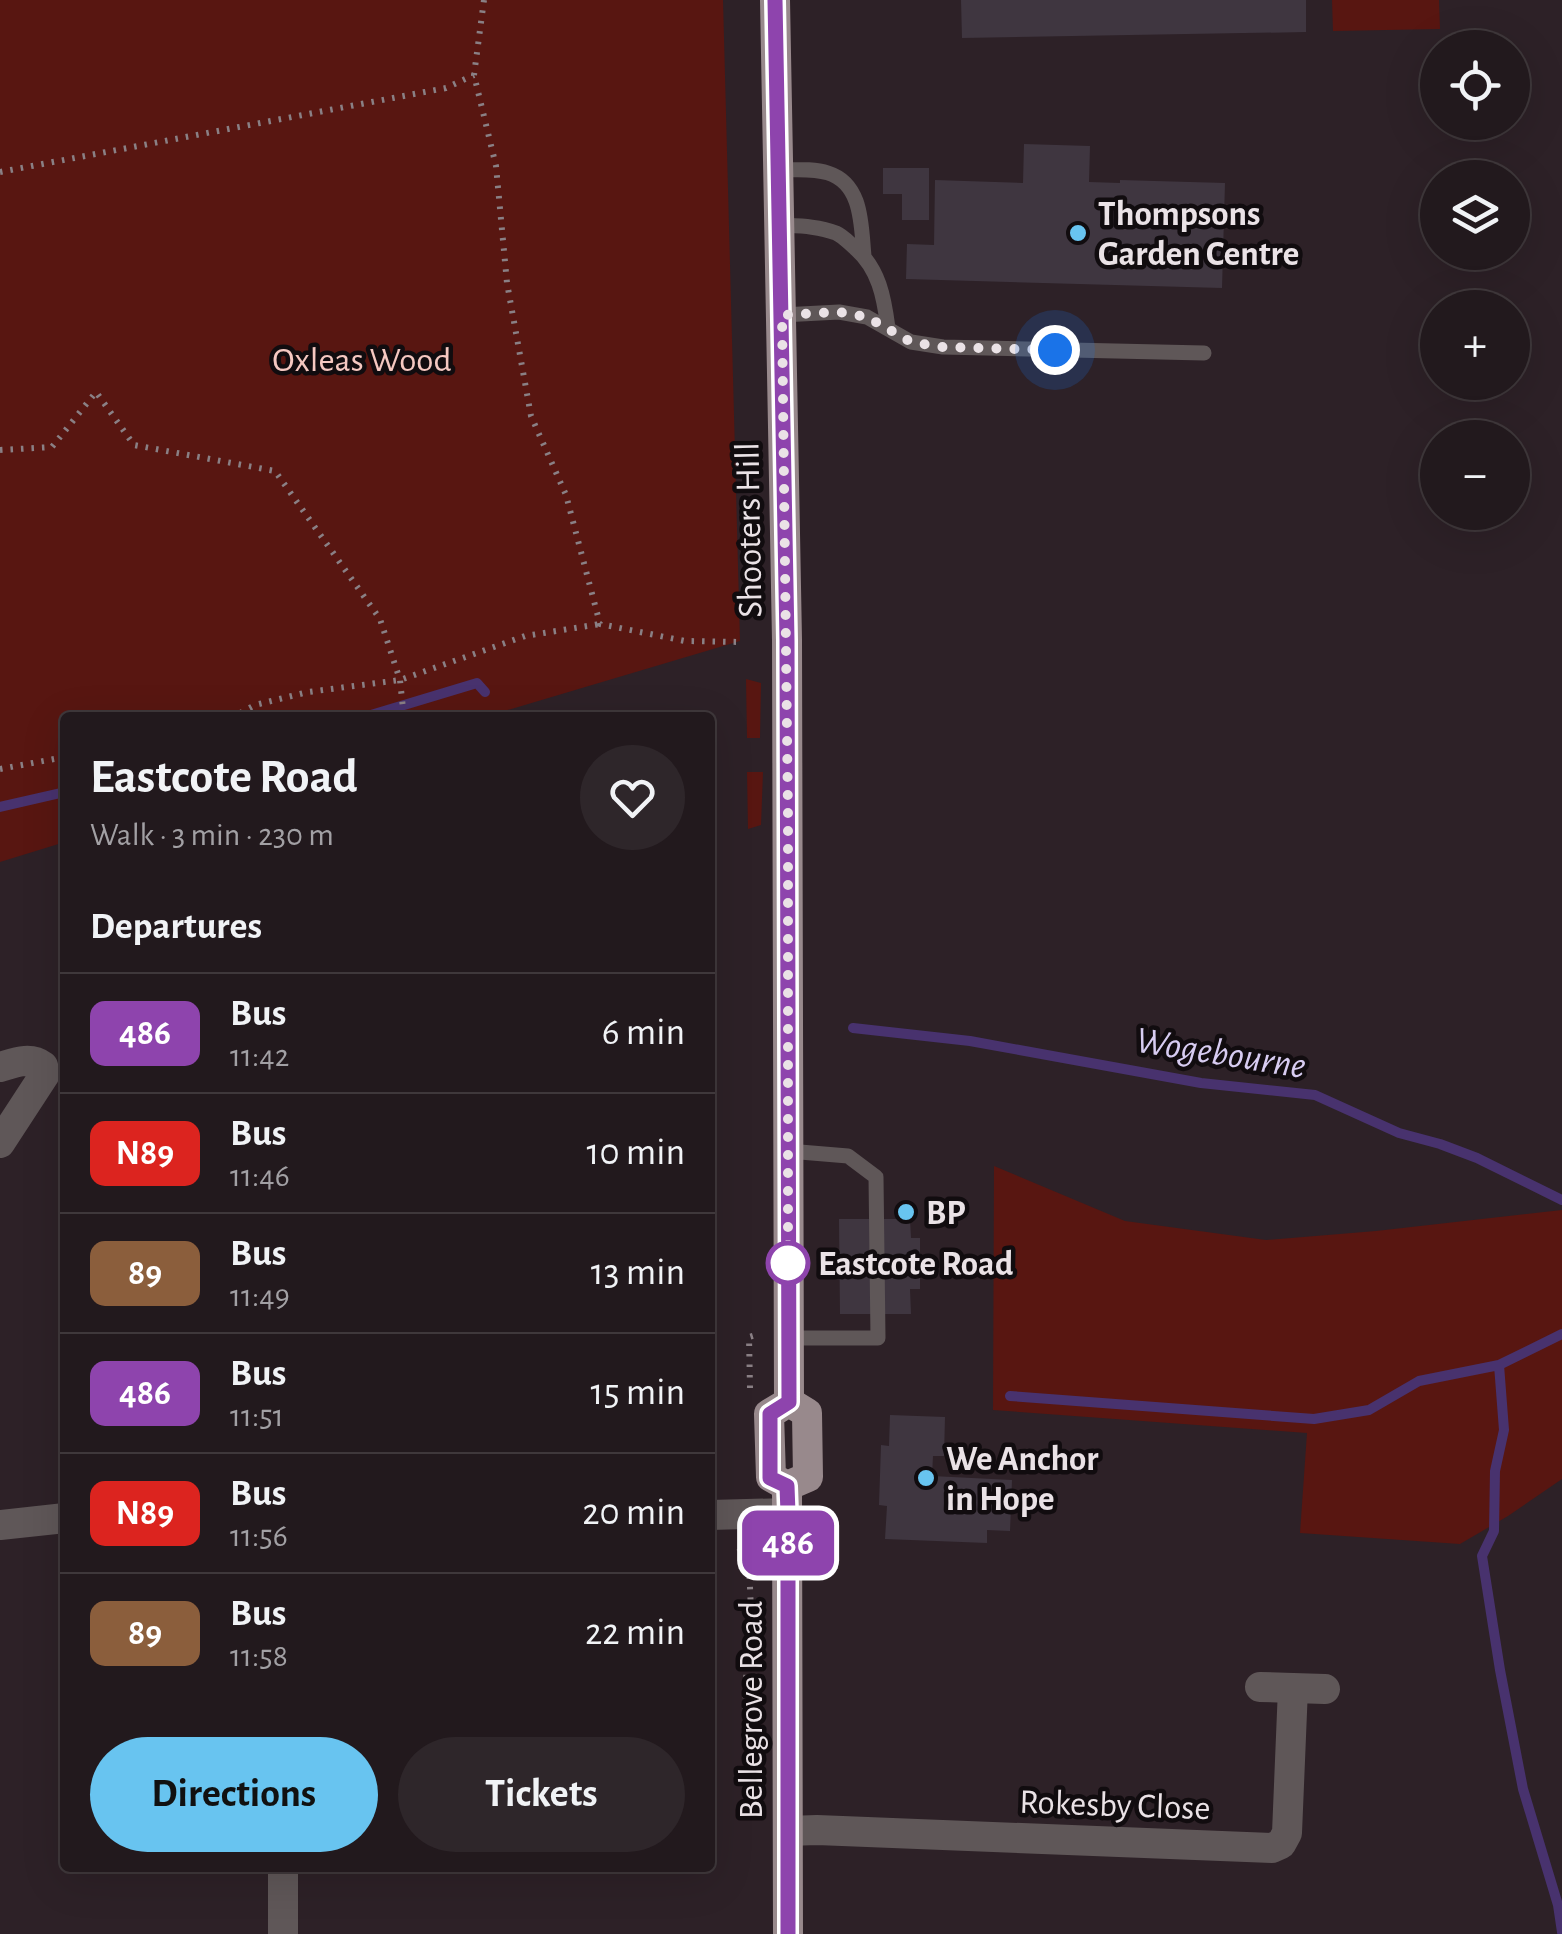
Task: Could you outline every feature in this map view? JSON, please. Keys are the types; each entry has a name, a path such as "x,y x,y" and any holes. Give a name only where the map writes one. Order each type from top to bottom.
{"main road":[{"name":"Shooters Hill","path":"775,0 787,659 788,1060"},
{"name":"Bellegrove Road","path":"788,1060 789,1402 807,1413 808,1477 788,1499 788,1934"}],"street":[{"path":"0,1066 37,1061 45,1074 0,1143"},
{"path":"715,1514 788,1499"},
{"path":"0,1526 60,1519"},
{"path":"1260,1686 1326,1689"},
{"name":"Rokesby Close","path":"788,1830 1272,1848 1281,1844 1286,1834 1293,1688"},
{"path":"282,1872 284,1934"}],"lane":[{"path":"779,170 829,173 849,185 859,209 864,256"},
{"path":"780,225 810,226 839,234 864,256 884,298 888,328"},
{"path":"782,315 839,312 867,317 911,342 942,347 1204,353"},
{"path":"788,1152 848,1156 876,1177 878,1338 788,1338"}],"path":[{"path":"484,0 474,74 496,166 506,283 531,416 566,495 600,624"},
{"path":"0,172 446,88 474,74"},
{"path":"0,450 52,447 96,392 134,445 275,471 380,619 400,680 403,712"},
{"path":"243,712 308,692 400,680 524,636 600,624 685,642 742,642"},
{"path":"0,769 60,758"},
{"path":"729,1540 742,1549 749,1562 752,1613"},
{"path":"752,1630 753,1648 747,1655 746,1715 752,1724 752,1743"}],"green space":[{"name":"Oxleas Wood","path":"0,0 723,0 740,641 501,712 60,712 60,844 0,862"},
{"path":"1332,0 1439,0 1440,29 1333,31"},
{"path":"746,679 761,683 760,738 747,738"},
{"path":"747,772 763,772 761,825 748,829"},
{"path":"994,1166 1125,1221 1266,1240 1562,1210 1562,1479 1460,1544 1300,1533 1307,1433 993,1410"}],"building":[{"path":"961,0 1306,0 1306,32 962,38"},
{"path":"1024,144 1090,146 1089,182 1225,183 1222,288 906,279 907,244 934,245 935,180 1023,183"},
{"path":"883,168 929,168 929,220 902,220 902,194 883,194"},
{"path":"839,1219 910,1219 911,1238 920,1238 920,1289 910,1289 911,1314 840,1314"},
{"name":"We Anchor in Hope","path":"890,1415 945,1417 944,1456 933,1456 932,1476 1012,1480 1010,1531 987,1530 987,1543 885,1539 887,1506 879,1505 881,1445 889,1446"}],"waterway":[{"name":"Wogebourne","path":"381,712 477,683 485,692"},
{"name":"Wogebourne","path":"0,807 60,793"},
{"name":"Wogebourne","path":"853,1028 970,1041 1201,1083 1315,1095 1399,1133 1477,1158 1562,1200"},
{"path":"1010,1396 1314,1419 1369,1410 1419,1381 1499,1365 1562,1334"},
{"path":"1499,1365 1504,1430 1495,1471 1494,1531 1482,1556 1523,1789 1558,1905 1562,1932"}],"bus line":[{"name":"486","path":"775,0 787,640 789,1402 770,1414 770,1478 787,1486 788,1934"}],"place":[{"name":"Thompsons Garden Centre","path":"1078,233"},
{"name":"BP","path":"906,1212"},
{"name":"Eastcote Road","path":"788,1263"},
{"name":"We Anchor in Hope","path":"926,1478"}],"route":[{"path":"788,1263 782,315 839,312 867,317 911,342 942,347 1055,350"}]}
